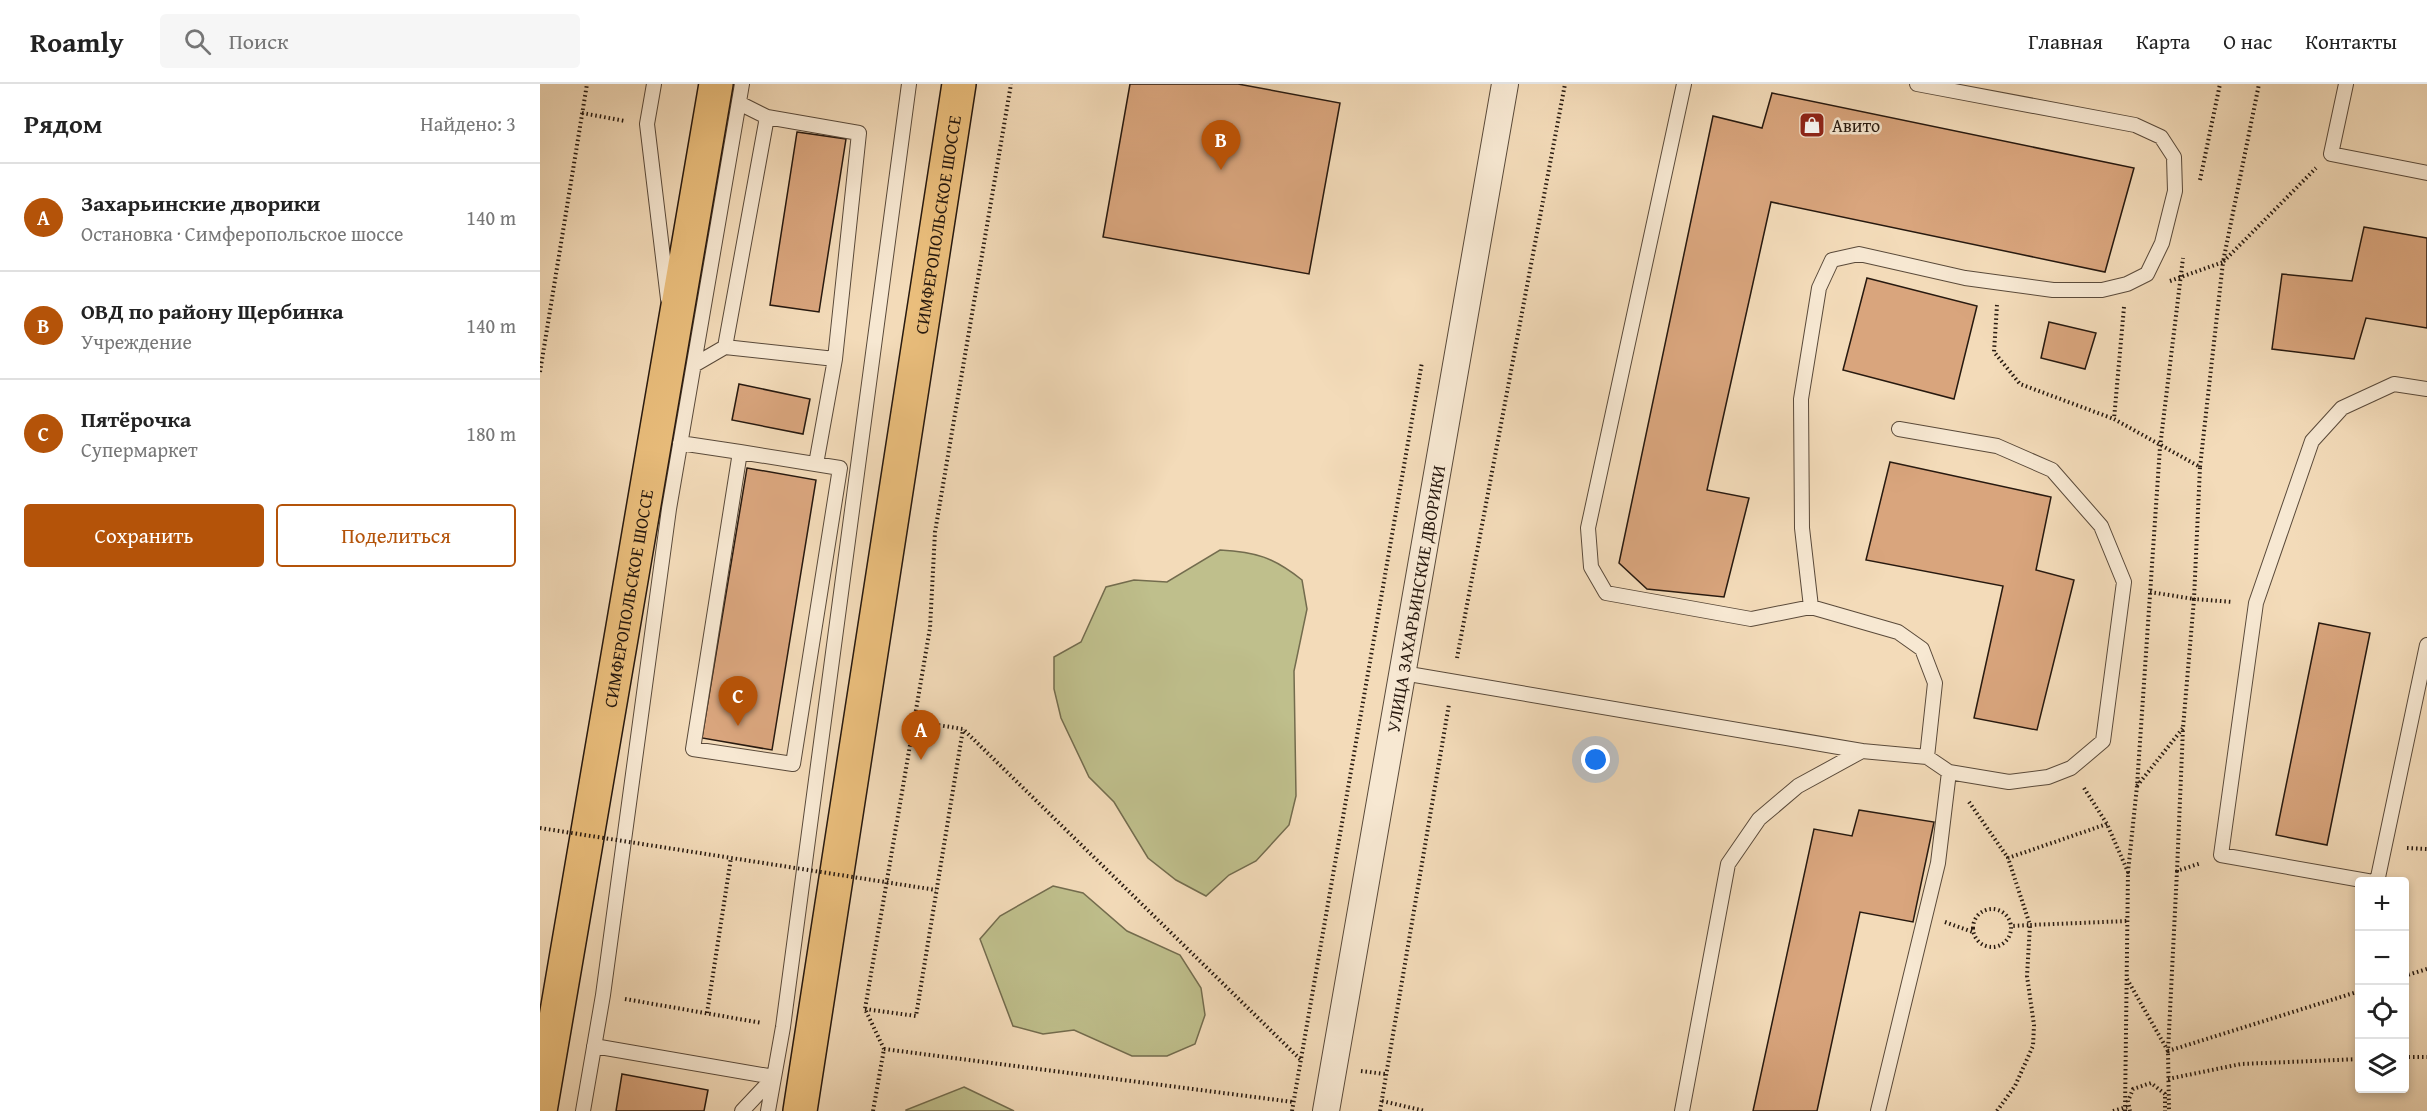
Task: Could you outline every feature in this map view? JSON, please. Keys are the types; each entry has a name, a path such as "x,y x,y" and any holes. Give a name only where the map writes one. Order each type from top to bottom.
{"main road":[{"name":"СИМФЕРОПОЛЬСКОЕ ШОССЕ","path":"800,1111 960,84"},
{"name":"СИМФЕРОПОЛЬСКОЕ ШОССЕ","path":"540,1111 672,334 727,94"}],"street":[{"name":"УЛИЦА ЗАХАРЬИНСКИЕ ДВОРИКИ","path":"1326,1111 1505,84"}],"lane":[{"path":"654,84 647,124 672,334"},
{"path":"583,1111 603,995 680,444 694,365 727,94 742,84"},
{"path":"768,1111 783,1027 909,84"},
{"path":"1684,84 1588,528 1591,567 1606,593 1750,619 1811,607 1898,632 1922,650 1935,682 1927,757"},
{"path":"1811,607 1802,528 1801,399 1819,288 1832,260 1859,254 1965,278 2053,290 2102,290 2127,284 2146,274 2162,243 2175,191 2174,157 2161,137 2135,125 1917,84"},
{"path":"2346,84 2331,154 2427,173"},
{"path":"727,94 767,117 859,133 835,359 816,464"},
{"path":"725,347 767,117"},
{"path":"694,365 725,347 835,359"},
{"path":"2355,878 2221,855 2256,603 2312,441 2342,408 2394,384 2427,389"},
{"path":"1403,673 1452,684 1862,751 1927,757 1949,772 2009,782 2048,777 2071,768 2103,741 2124,582 2101,526 2052,470 1997,446 1899,429"},
{"path":"680,444 740,452 840,468 793,764 693,749 740,452"},
{"path":"2376,877 2427,645"},
{"path":"1682,1111 1728,864 1760,819 1798,786 1862,751"},
{"path":"1878,1111 1938,862 1949,772"},
{"path":"594,1046 774,1077"},
{"path":"742,1111 774,1077"}],"path":[{"path":"540,372 587,84"},
{"path":"873,1111 884,1049 865,1009 912,721 930,628 935,532 1011,84"},
{"path":"1380,1111 1452,684 1565,84"},
{"path":"2199,186 2220,84"},
{"path":"2165,1111 2183,728 2194,598 2200,467 2223,262 2258,85"},
{"path":"582,113 614,119"},
{"path":"2179,278 2223,262 2331,154"},
{"path":"2127,1109 2128,872 2137,786 2160,447 2179,278 2184,255"},
{"path":"1997,298 1994,352 2020,384 2114,418 2160,447 2200,467"},
{"path":"2114,418 2125,299"},
{"path":"1292,1111 1422,362"},
{"path":"2124,582 2151,592 2256,603"},
{"path":"912,721 963,729 1300,1060"},
{"path":"2137,786 2183,728"},
{"path":"865,1009 916,1017 963,729"},
{"path":"2071,768 2107,824 2128,872"},
{"path":"1949,772 2008,858 2030,925 2027,976 2034,1025 2033,1046 2014,1086 1997,1111"},
{"path":"2008,858 2107,824"},
{"path":"540,828 936,890"},
{"path":"2177,871 2221,855"},
{"path":"707,1013 731,858"},
{"path":"1988,909 2001,910 2006,914 2011,926 2011,932 2004,943 1992,947 1980,943 1972,927 1977,915 1988,909"},
{"path":"2011,926 2127,921"},
{"path":"2409,974 2427,969"},
{"path":"2126,978 2168,1051"},
{"path":"2168,1051 2355,992"},
{"path":"603,995 783,1027"},
{"path":"884,1049 1293,1102"},
{"path":"2409,1058 2427,1057"},
{"path":"2168,1079 2241,1064 2355,1059"},
{"path":"2127,1109 2133,1089 2144,1083 2157,1085 2167,1093 2169,1111"},
{"path":"1382,1101 1425,1111"},
{"path":"2113,1111 2127,1109"}],"green space":[{"path":"1220,550 1264,557 1292,572 1302,580 1307,609 1294,671 1296,796 1289,825 1256,861 1229,875 1206,896 1176,880 1148,858 1114,802 1089,777 1061,718 1054,689 1054,657 1081,642 1106,587 1134,580 1167,582"},
{"path":"1053,886 1083,893 1127,931 1180,955 1201,988 1205,1015 1195,1044 1167,1056 1132,1056 1074,1030 1043,1034 1013,1026 980,939 1000,916"},
{"path":"964,1087 1014,1111 906,1111 906,1110"}],"building":[{"path":"1130,84 1238,84 1340,103 1309,274 1103,237"},
{"path":"1772,93 2134,168 2105,272 1771,202 1707,490 1749,498 1724,597 1647,589 1619,563 1713,116 1762,128"},
{"path":"797,132 846,139 819,312 770,305"},
{"path":"2364,227 2427,238 2427,328 2366,318 2354,359 2272,349 2282,274 2352,281"},
{"path":"1867,278 1977,306 1954,399 1843,370"},
{"path":"2049,322 2096,333 2085,369 2041,358"},
{"path":"739,384 810,399 803,434 732,420"},
{"path":"1890,462 2051,497 2036,570 2074,580 2037,730 1974,718 2003,586 1866,560"},
{"path":"747,468 816,480 772,750 702,738"},
{"path":"2319,623 2370,633 2327,845 2276,835"},
{"path":"1859,810 1934,822 1913,922 1860,912 1817,1111 1753,1111 1814,829 1852,836"},
{"path":"622,1074 708,1090 704,1111 616,1111"}],"place":[{"name":"Авито","path":"1812,125"},
{"name":"ОВД по району Щербинка","path":"1221,170"},
{"name":"Пятёрочка","path":"738,726"},
{"name":"Захарьинские дворики","path":"921,760"}]}
